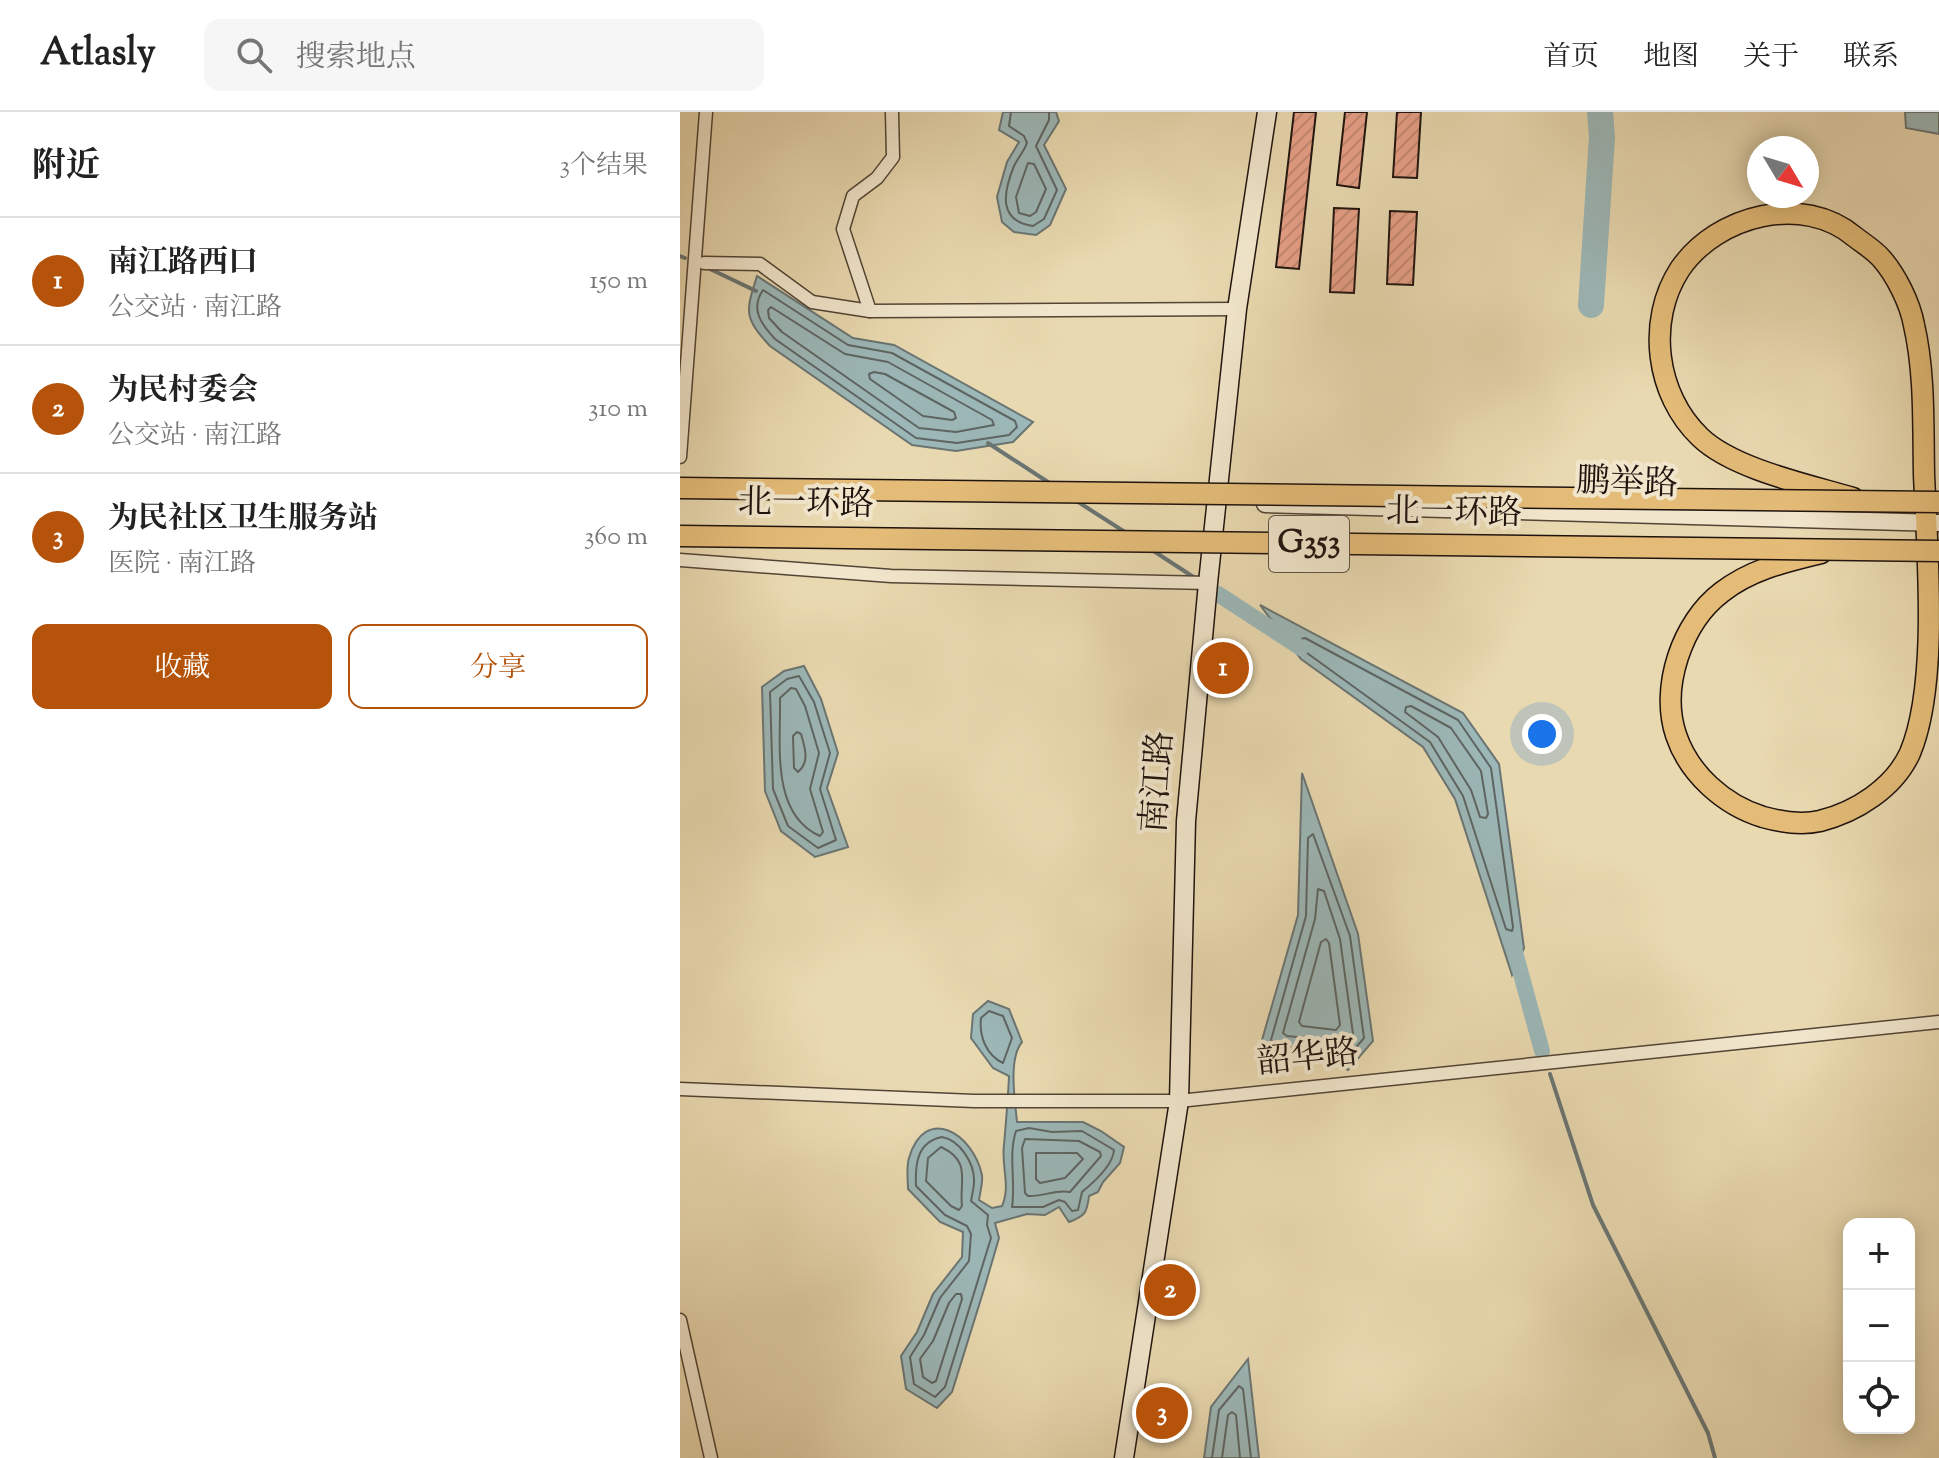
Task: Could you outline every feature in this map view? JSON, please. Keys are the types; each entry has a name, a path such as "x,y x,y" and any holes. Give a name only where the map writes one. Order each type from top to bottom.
{"highway":[{"path":"1834,550 1758,569 1719,594 1693,623 1678,656 1673,682 1672,712 1676,735 1697,773 1716,793 1748,812 1782,822 1817,822 1853,809 1885,788 1910,755 1922,715 1930,633 1933,523 1921,374 1914,321 1899,286 1881,258 1849,232 1823,219 1793,212 1757,216 1722,231 1701,247 1680,270 1665,303 1659,331 1660,360 1670,392 1700,438 1726,455 1771,474 1861,501"},
{"name":"北一环路","path":"680,488 1939,502"},
{"name":"北一环路","path":"680,536 1939,551"}],"main road":[{"name":"南江路","path":"1124,1458 1179,1101 1186,821 1237,309 1267,112"}],"street":[{"path":"680,457 706,112"},
{"path":"870,311 843,229 853,196 877,178 893,157 892,112"},
{"path":"704,263 760,264 812,302 870,311 1237,309"},
{"name":"鹏举路","path":"1217,503 1933,523"},
{"path":"680,560 891,576 1208,583"},
{"name":"韶华路","path":"680,1089 974,1101 1179,1101 1939,1022"},
{"path":"680,1320 711,1458"}],"water":[{"path":"1003,112 1056,112 1059,121 1044,145 1066,189 1050,225 1036,235 1014,232 1002,222 997,197 1007,162 1019,142 999,130"},
{"path":"1905,112 1939,112 1939,134 1906,128"},
{"path":"757,276 853,338 894,345 1033,422 1013,442 956,451 912,445 770,346 755,328 749,313"},
{"path":"1260,605 1463,713 1499,764 1524,948 1512,975 1455,799 1423,747 1301,659"},
{"path":"804,666 821,699 838,753 827,788 848,847 815,857 781,831 765,791 762,687 784,671"},
{"path":"1302,773 1358,934 1373,1041 1348,1070 1326,1058 1278,1054 1260,1047 1298,915"},
{"path":"988,1001 1009,1009 1022,1042 1014,1069 1017,1122 1083,1122 1124,1147 1120,1163 1098,1192 1089,1196 1086,1210 1079,1218 1069,1222 1059,1207 1045,1215 1027,1214 995,1223 999,1238 952,1392 937,1408 906,1389 901,1356 917,1332 933,1294 962,1257 963,1232 940,1222 908,1189 909,1158 916,1142 926,1132 948,1130 969,1147 977,1160 982,1175 979,1200 992,1208 1002,1206 1006,1191 1003,1153 1009,1076 993,1068 971,1038 973,1014"},
{"path":"1248,1359 1259,1458 1204,1458 1211,1407"}],"building":[{"path":"1294,112 1316,112 1299,269 1276,267"},
{"path":"1345,112 1367,112 1359,188 1337,185"},
{"path":"1397,112 1421,112 1417,178 1393,177"},
{"path":"1334,208 1359,209 1354,293 1330,292"},
{"path":"1390,211 1417,212 1413,285 1387,284"}],"waterway":[{"path":"1591,305 1602,137 1600,112"},
{"path":"680,256 685,258"},
{"path":"708,268 756,291"},
{"path":"988,443 1051,484"},
{"path":"1075,500 1128,534"},
{"path":"1152,550 1195,578"},
{"path":"1218,594 1301,648"},
{"path":"1512,941 1542,1051"},
{"path":"1550,1074 1593,1205 1708,1433 1715,1458"}],"place":[{"name":"南江路西口","path":"1223,668"},
{"name":"为民村委会","path":"1170,1290"},
{"name":"为民社区卫生服务站","path":"1162,1413"}]}
